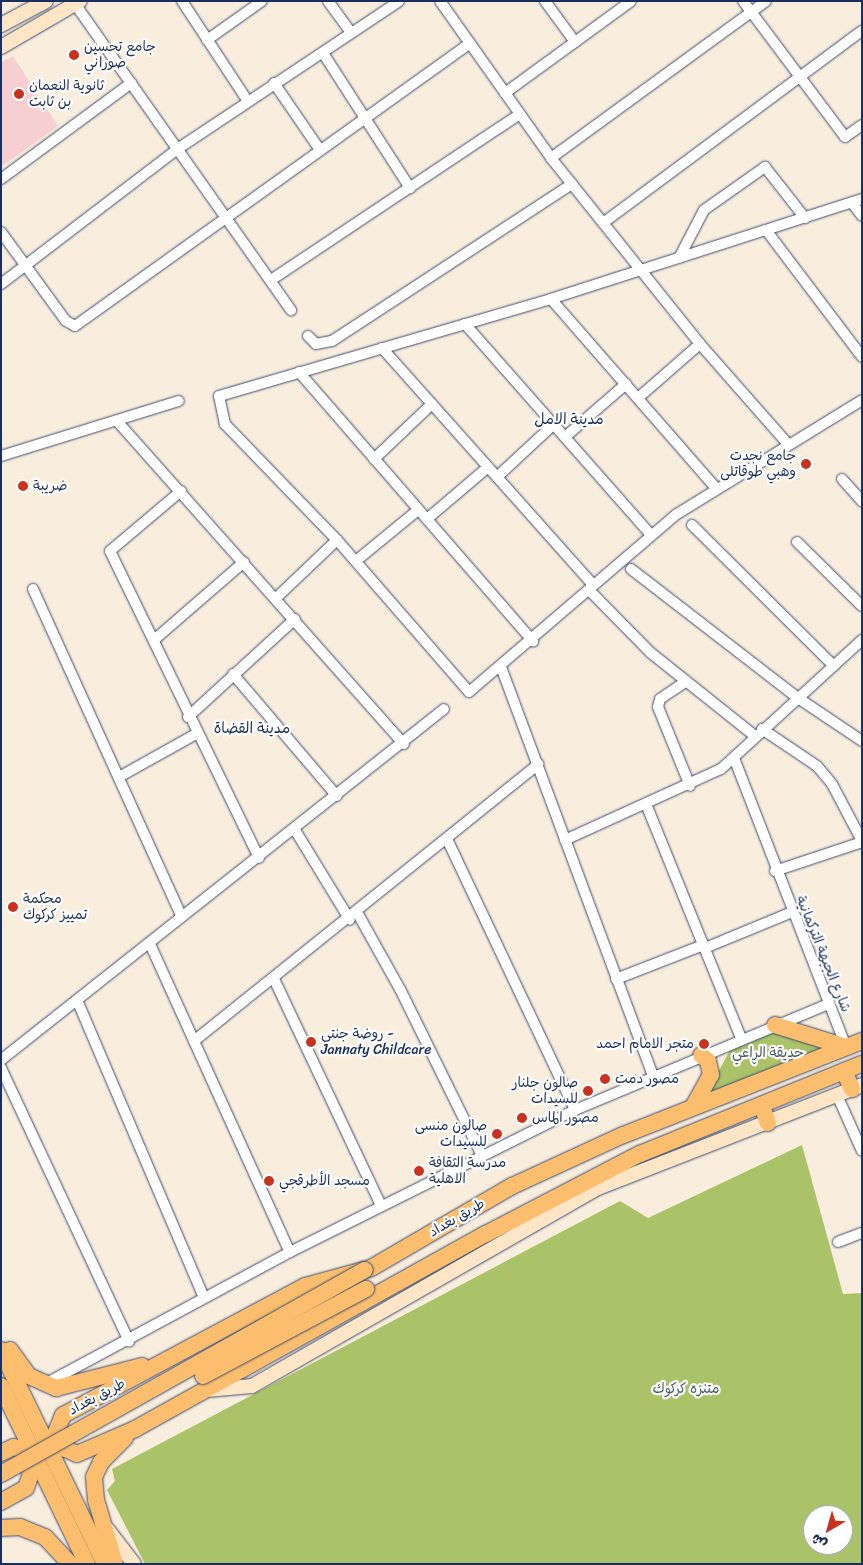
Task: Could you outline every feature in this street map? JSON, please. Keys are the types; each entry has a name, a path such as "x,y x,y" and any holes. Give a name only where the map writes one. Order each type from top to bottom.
{"main road":[{"path":"1,25 43,2"},
{"path":"1,47 77,3"},
{"path":"775,1024 846,1047"},
{"name":"طريق بغداد","path":"862,1041 693,1107 512,1186 365,1270 305,1286 160,1360 63,1415 56,1427 66,1448 77,1454 135,1430 467,1245 640,1154 862,1064"},
{"path":"693,1107 711,1075 708,1061 701,1055"},
{"path":"207,1390 252,1386 598,1188 850,1090 844,1071"},
{"path":"762,1106 768,1123"},
{"path":"467,1245 480,1255"},
{"path":"1,1474 365,1270"},
{"path":"1,1486 366,1289 414,1275"},
{"path":"1,1339 29,1376 44,1385 75,1386 160,1360"},
{"path":"1,1350 30,1428 47,1484 87,1564"},
{"path":"1,1386 62,1474 104,1564"},
{"path":"115,1564 102,1523 94,1487 96,1469 135,1430"},
{"path":"1,1453 14,1448 22,1450 32,1474 26,1488 1,1502"},
{"path":"102,1523 134,1564"},
{"path":"1,1528 20,1528 46,1537 70,1564"}],"street":[{"path":"182,1 247,100"},
{"path":"207,40 262,1"},
{"path":"328,1 351,33"},
{"path":"1,284 176,150 247,100 323,53 399,1"},
{"path":"440,1 551,158 700,344 787,443"},
{"path":"545,1 575,42"},
{"path":"505,93 631,1"},
{"path":"743,1 845,137 862,125"},
{"path":"551,158 766,1"},
{"path":"77,3 176,150 291,310"},
{"path":"603,223 862,31"},
{"path":"1,232 66,321 75,326 470,43"},
{"path":"323,53 410,188"},
{"path":"1,179 131,83"},
{"path":"274,83 320,150"},
{"path":"271,280 520,114"},
{"path":"679,258 704,210 765,167 805,218"},
{"path":"308,336 316,344 332,341 572,184"},
{"path":"862,216 857,201 551,299 219,396 226,424 337,540 469,692 533,642 651,535 787,443 862,400"},
{"path":"766,230 862,357"},
{"path":"551,299 717,489"},
{"path":"465,324 651,535"},
{"path":"638,398 700,344"},
{"path":"382,348 497,477 591,588 685,682 758,733 817,766 832,784 862,842 775,871"},
{"path":"299,372 533,642"},
{"path":"566,437 626,384"},
{"path":"1,456 179,401"},
{"path":"374,459 432,404"},
{"path":"117,421 295,619 404,744"},
{"path":"497,477 554,424"},
{"path":"427,520 488,467"},
{"path":"842,479 862,501"},
{"path":"181,491 110,551 154,640 196,734 259,858"},
{"path":"356,561 418,510"},
{"path":"692,525 834,666"},
{"path":"276,598 337,540"},
{"path":"797,542 862,606"},
{"path":"154,640 244,562"},
{"path":"631,569 798,698 862,741"},
{"path":"32,589 181,916"},
{"path":"188,717 295,619"},
{"path":"565,840 690,786 734,758 758,733 862,640"},
{"path":"501,667 539,764 565,840 653,1075"},
{"path":"233,674 337,796"},
{"path":"685,682 660,699 658,707 690,786"},
{"path":"1,1060 150,944 181,916 259,858 404,744 444,709"},
{"path":"119,777 196,734"},
{"name":"شارع الجبهة التركمانية","path":"734,758 775,871 846,1047"},
{"path":"194,1041 354,917 539,764"},
{"path":"646,804 741,1038"},
{"path":"295,830 400,989 482,1156"},
{"path":"447,839 575,1110"},
{"path":"616,979 792,912"},
{"path":"150,944 290,1252"},
{"path":"274,980 382,1205"},
{"path":"77,1000 204,1298"},
{"path":"44,1385 129,1341 290,1252 575,1110 741,1038 829,1004"},
{"path":"1,1068 129,1341"},
{"path":"850,1090 862,1152"},
{"path":"838,1242 862,1233"}],"shaded area":[{"name":"ثانوية النعمان بن ثابت","path":"13,56 58,126 1,167 1,62"}],"green space":[{"name":"حدیقة الڕاعي","path":"776,1031 828,1047 706,1095 730,1050"},
{"name":"متنزه كركوك","path":"802,1145 843,1294 862,1293 862,1564 145,1564 107,1490 115,1481 112,1469 620,1201 648,1218"}],"place":[{"name":"جامع تحسين صوراني","path":"74,55"},
{"name":"ثانوية النعمان بن ثابت","path":"19,94"},
{"name":"جامع نجدت وهبي طوقاتلى","path":"806,464"},
{"name":"ضريبة","path":"23,486"},
{"name":"محكمة تمييز كركوك","path":"13,907"},
{"name":"روضة جنتي - Jannaty Childcare","path":"311,1042"},
{"name":"متجر الامام احمد","path":"704,1044"},
{"name":"مصور دمت","path":"605,1079"},
{"name":"صالون جلنار للسيدات","path":"588,1091"},
{"name":"مصور الماس","path":"522,1118"},
{"name":"صالون منسى للسيدات","path":"497,1134"},
{"name":"مدرسة الثقافة الاهلية","path":"419,1171"},
{"name":"مسجد الأطرقجي","path":"269,1181"}],"district":[{"name":"مدينة الامل","path":"569,420"},
{"name":"مدينة القضاة","path":"252,729"}]}
